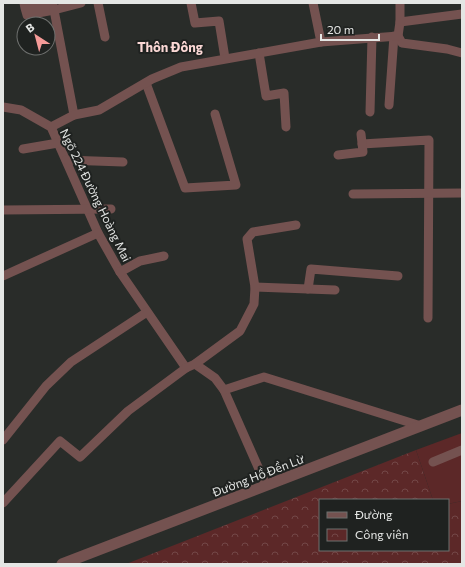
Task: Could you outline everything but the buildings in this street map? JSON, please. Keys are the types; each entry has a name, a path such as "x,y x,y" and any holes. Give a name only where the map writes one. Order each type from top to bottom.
{"street":[{"name":"Đường Hồ Đền Lừ","path":"62,564 462,410"}],"lane":[{"path":"25,5 52,3 74,115"},
{"path":"54,10 81,3"},
{"path":"98,3 105,38"},
{"path":"191,3 195,23 219,21 225,58"},
{"path":"313,3 321,42"},
{"path":"389,105 396,36 400,22 400,3"},
{"path":"400,22 462,14"},
{"path":"51,127 74,115 99,110 146,83 181,67 321,42 396,36"},
{"path":"396,36 402,43 462,52"},
{"path":"370,112 372,37"},
{"path":"259,53 266,96 284,93 286,127"},
{"path":"146,83 185,188 236,185 215,114"},
{"name":"Ngõ 224 Đường Hoàng Mai","path":"3,107 20,110 51,127 98,233 120,272 146,312 186,368"},
{"path":"338,155 363,152 361,134"},
{"path":"362,144 429,140 428,318"},
{"path":"23,149 58,143"},
{"path":"66,160 123,162"},
{"path":"353,194 462,193"},
{"path":"3,210 111,209"},
{"path":"3,503 60,441 80,457 128,411 186,368 195,364 240,331 254,304 255,287 247,239 253,232 296,225"},
{"path":"3,276 98,233"},
{"path":"120,272 140,261 164,256"},
{"path":"308,289 311,268 398,276"},
{"path":"255,287 335,290"},
{"path":"3,440 46,386 71,362 146,312"},
{"path":"195,364 215,378 224,390 266,486"},
{"path":"224,390 264,377 421,426"},
{"path":"433,462 462,450"}],"green space":[{"path":"462,433 462,501 449,504 449,499 433,499 416,450"},
{"path":"416,450 433,499 319,499 319,551 449,551 449,504 462,501 462,564 126,564"}],"district":[{"name":"Thôn Đông","path":"170,47"}]}
